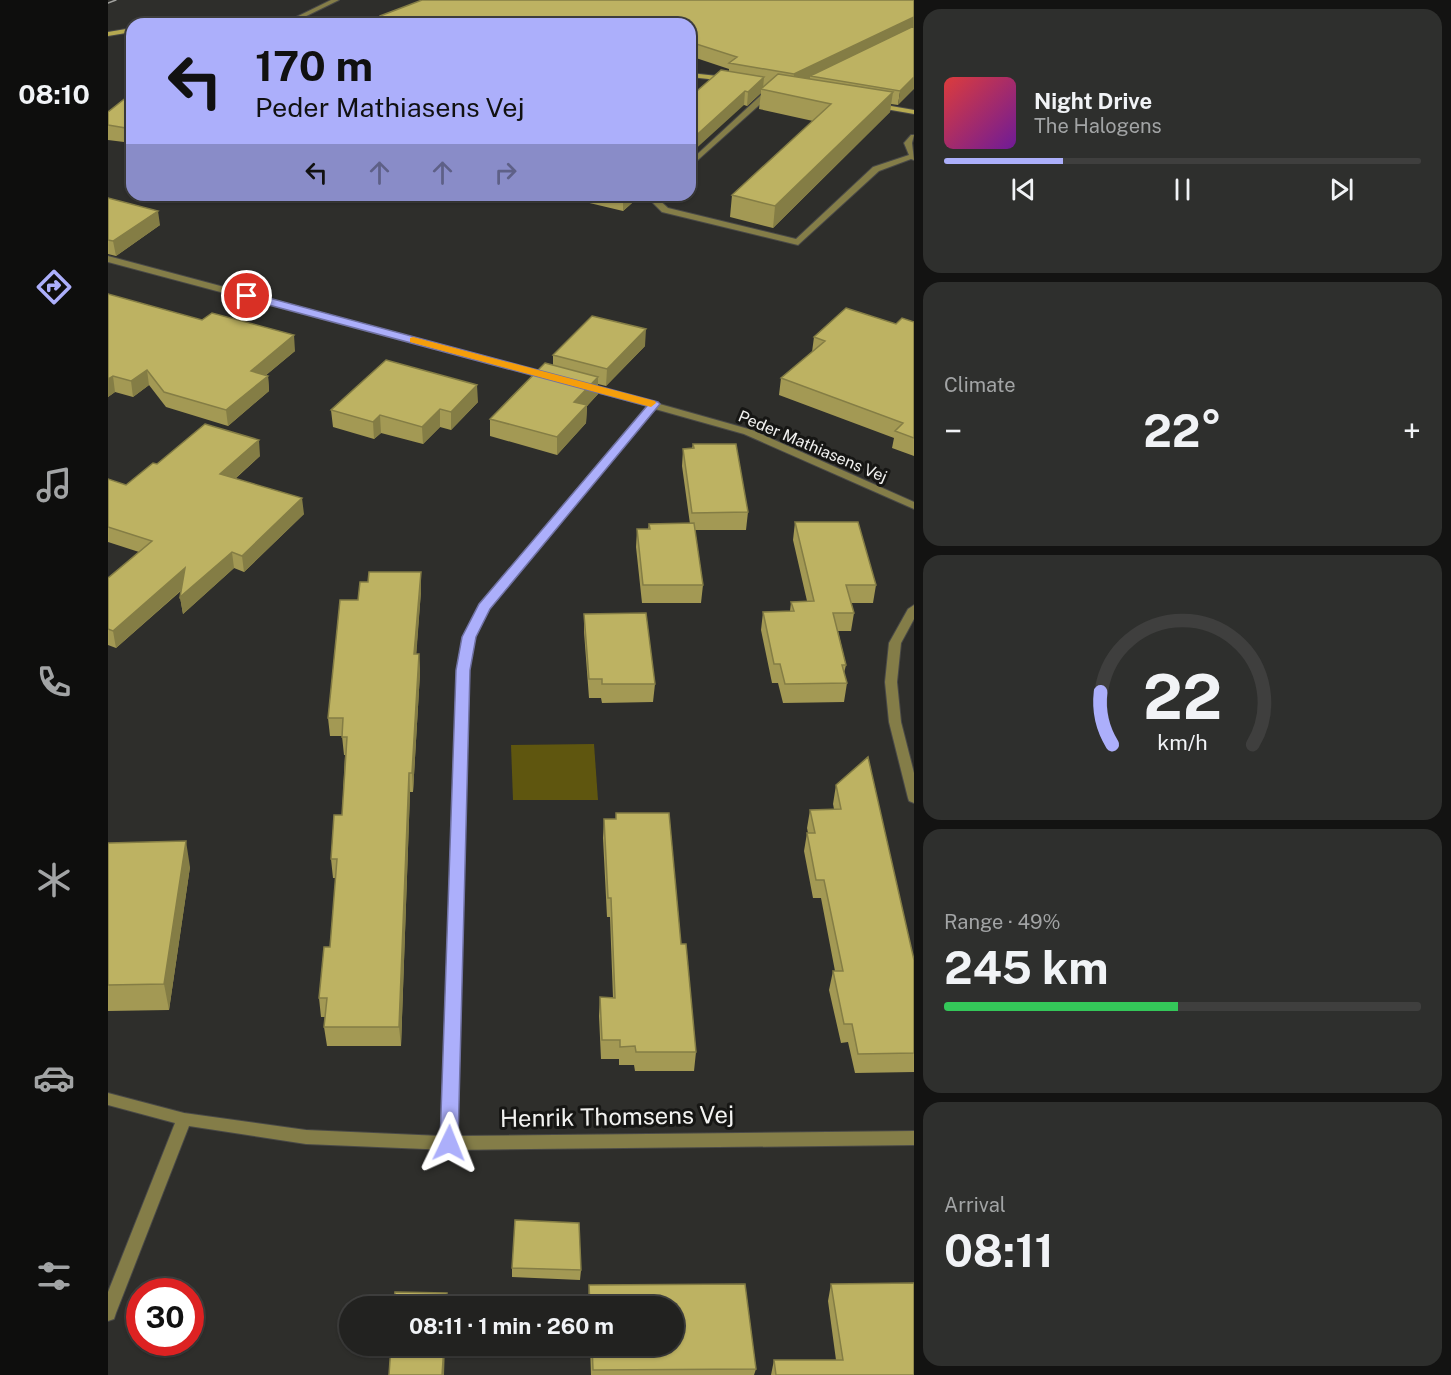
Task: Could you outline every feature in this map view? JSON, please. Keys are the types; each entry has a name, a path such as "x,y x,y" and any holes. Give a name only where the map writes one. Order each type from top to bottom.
{"street":[{"path":"298,18 336,0"},
{"path":"108,34 126,31"},
{"path":"696,76 741,82"},
{"path":"764,86 785,89"},
{"path":"696,160 775,88"},
{"path":"871,104 914,112"},
{"path":"655,201 665,210 798,242 876,169 913,157 908,143 914,137"},
{"path":"108,259 562,380"},
{"name":"Peder Mathiasens Vej","path":"574,383 748,432 914,506"},
{"path":"449,1143 463,670 469,637 484,607 654,404"},
{"path":"914,609 895,644 891,682 895,722 914,798"},
{"name":"Henrik Thomsens Vej","path":"108,1099 184,1119 306,1137 449,1143 914,1138"},
{"path":"108,1313 184,1119"}],"shaded area":[{"path":"594,744 598,800 513,800 511,745"}],"building":[{"path":"422,0 914,0 914,17 794,74 729,63 737,57 696,44 696,18 378,18"},
{"path":"914,26 914,77 900,91 810,76"},
{"path":"721,70 764,77 696,136 696,92"},
{"path":"778,74 893,92 775,206 732,195 831,104 761,89"},
{"path":"126,98 126,128 108,125 108,112"},
{"path":"108,198 158,211 113,241 108,240"},
{"path":"108,294 202,320 212,313 294,335 251,371 268,376 226,410 164,392 147,370 131,381 113,376 108,379"},
{"path":"846,308 896,324 902,318 914,322 914,438 895,431 903,423 781,378 825,341 814,337"},
{"path":"592,316 646,329 607,369 553,355"},
{"path":"386,360 477,385 451,412 440,409 422,427 380,415 373,422 331,410"},
{"path":"545,363 598,377 574,402 587,405 557,437 490,419"},
{"path":"205,424 259,440 220,474 302,498 242,556 232,552 180,597 185,568 113,631 108,629 108,578 152,541 108,527 108,479 126,485 153,463 157,464"},
{"path":"693,444 736,444 748,512 692,513 683,449 694,448"},
{"path":"795,522 858,522 876,585 846,585 854,613 833,613 846,665 842,665 847,683 785,684 780,664 774,664 763,612 794,611 791,602 814,601"},
{"path":"694,523 703,585 643,585 637,529 650,529 649,524"},
{"path":"369,572 421,572 414,654 419,654 412,773 409,773 399,1027 324,1027 327,998 319,998 324,947 330,947 337,859 331,859 334,815 342,815 347,737 342,737 343,718 328,718 340,600 358,600 360,582 368,582"},
{"path":"646,613 655,684 602,684 602,679 589,679 584,614"},
{"path":"868,757 914,960 914,1053 858,1054 852,1024 844,1024 833,971 843,971 824,880 816,880 807,833 815,833 810,810 841,809 836,785"},
{"path":"616,813 669,813 681,944 686,944 696,1052 636,1052 635,1046 620,1047 620,1040 602,1040 600,997 615,998 611,898 608,898 604,819 616,819"},
{"path":"186,841 164,984 108,985 108,843"},
{"path":"515,1220 579,1223 581,1270 512,1268"},
{"path":"914,1283 914,1375 776,1375 774,1360 843,1360 831,1284"},
{"path":"745,1284 756,1369 593,1370 592,1356 684,1356 684,1296 590,1296 589,1285"},
{"path":"395,1292 447,1293 447,1296 395,1296"},
{"path":"390,1356 443,1356 442,1375 389,1375"}],"tram line":[{"path":"108,3 116,0"}],"slow traffic":[{"path":"413,340 651,403"}],"route":[{"path":"247,296 654,404 484,607 469,637 463,670 449,1143"}]}
